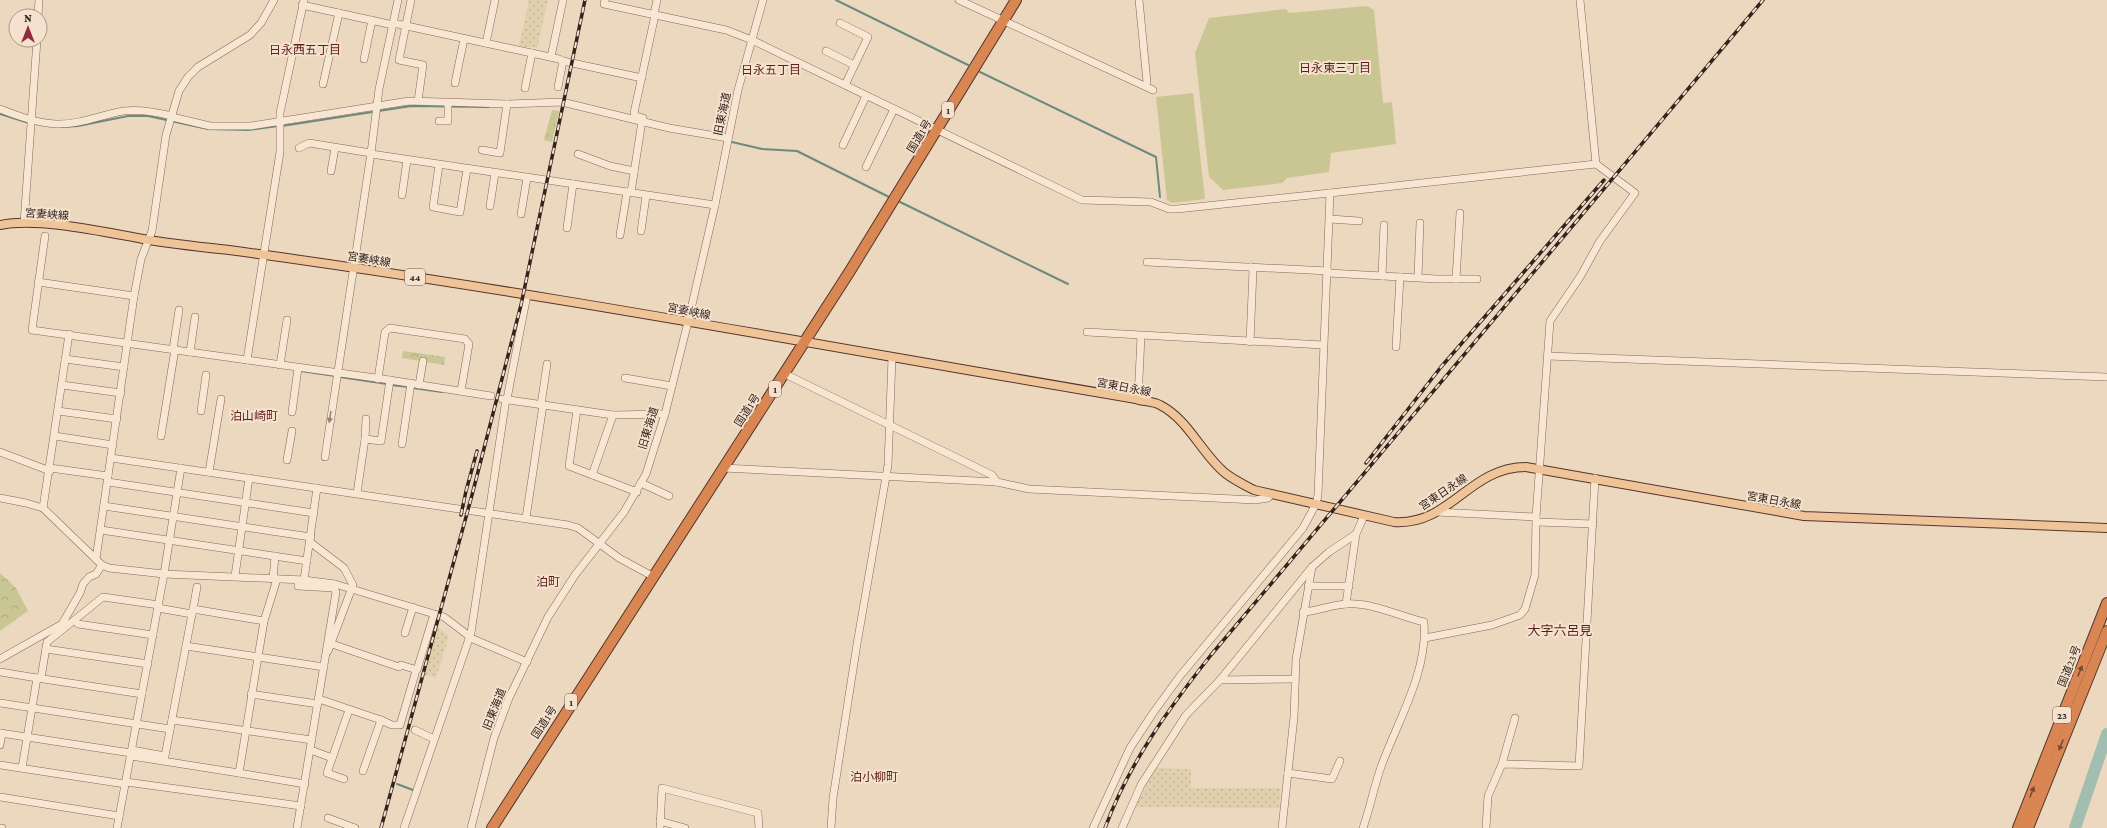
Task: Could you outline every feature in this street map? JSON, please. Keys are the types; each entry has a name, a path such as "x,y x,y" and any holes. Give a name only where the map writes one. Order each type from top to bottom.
{"highway":[{"name":"国道1号","path":"492,828 578,692 785,374 1016,0"},
{"name":"国道23号","path":"2018,828 2107,603"},
{"name":"国道23号","path":"2028,828 2107,630"}],"main road":[{"name":"宮妻峡線","path":"0,225 24,223 83,228 148,240 353,268 528,295 804,342"},
{"name":"宮東日永線","path":"804,342 1159,404 1185,424 1224,472 1237,482 1254,490 1270,495 1316,504 1364,516 1407,523 1421,520 1437,512 1475,484 1492,474 1518,467 1595,478 1804,516 2107,528"}],"street":[{"path":"96,559 134,296 141,259 152,231 166,135 176,99 188,77 207,60 250,35 261,23 274,0"},
{"path":"324,457 371,154 376,109 398,0"},
{"path":"411,0 399,60 423,66 418,102"},
{"path":"486,43 495,0"},
{"path":"550,57 563,0"},
{"path":"605,0 604,4 726,30 752,40 1082,200 1151,202 1169,209 1177,209 1596,164 1635,193 1600,241 1580,277 1550,321 1533,583 1525,609 1520,615 1492,625 1425,638"},
{"path":"620,235 644,122 646,119 634,114 657,0"},
{"name":"旧東海道","path":"471,828 494,738 509,698 548,617 574,575 599,545 637,492 646,474 665,414 688,322 715,205 728,138 763,0"},
{"path":"960,0 1153,90"},
{"path":"1139,0 1147,82"},
{"path":"1580,0 1596,164"},
{"path":"246,360 280,152 280,124 303,2 339,13 486,43 642,78"},
{"path":"323,84 339,13"},
{"path":"364,59 372,20"},
{"path":"840,23 868,37 845,85"},
{"path":"455,83 464,39"},
{"path":"24,223 37,48"},
{"path":"826,52 854,65"},
{"path":"525,88 532,53"},
{"path":"558,87 563,61"},
{"path":"843,145 866,96"},
{"path":"0,109 32,123 57,124 77,122 128,111 148,111 171,119 217,126 280,124 418,102 448,106 507,106 562,102 644,122 728,138"},
{"path":"439,121 448,121 448,106"},
{"path":"482,150 500,152 507,106"},
{"path":"866,167 894,109"},
{"path":"299,148 309,144 439,165 715,205"},
{"path":"331,171 335,148"},
{"path":"578,154 610,166 634,170"},
{"path":"402,194 407,160"},
{"path":"439,165 433,207 460,212 467,169"},
{"path":"490,206 496,173"},
{"path":"521,214 527,178"},
{"path":"567,228 573,184"},
{"path":"1093,828 1130,748 1153,713 1180,676 1303,528 1316,504 1320,445 1323,344 1328,272 1330,193"},
{"path":"641,231 646,196"},
{"path":"1456,279 1460,213"},
{"path":"1330,219 1359,221"},
{"path":"1418,278 1420,223"},
{"path":"1382,276 1384,225"},
{"path":"45,236 32,330 128,342 175,351 280,365 337,376 378,379 390,383 410,386 419,385 491,396"},
{"path":"1147,262 1418,278 1477,279"},
{"path":"1250,342 1253,270 1251,267"},
{"path":"1396,347 1400,277"},
{"path":"38,282 134,296"},
{"path":"404,828 470,637 505,399 528,295"},
{"path":"161,436 175,351 179,310"},
{"path":"190,352 195,317"},
{"path":"280,365 287,320"},
{"path":"378,379 385,332 390,328 465,339 469,344 461,391"},
{"path":"1087,332 1250,342 1323,344"},
{"path":"43,508 55,436 69,334"},
{"path":"1138,400 1141,336"},
{"path":"1548,356 2107,377"},
{"path":"831,828 833,798 857,644 888,465 892,358"},
{"path":"66,359 124,368"},
{"path":"419,385 423,361"},
{"path":"526,518 547,364"},
{"path":"292,412 298,368"},
{"path":"785,374 992,475 997,482"},
{"path":"201,411 206,375"},
{"path":"624,378 672,386"},
{"path":"365,439 381,441 390,383"},
{"path":"62,385 121,393"},
{"path":"402,444 410,386"},
{"path":"209,472 221,399"},
{"path":"505,399 613,415 665,414"},
{"path":"577,410 569,466 637,492"},
{"path":"58,411 117,419"},
{"path":"592,475 613,415"},
{"path":"357,493 365,439 366,419"},
{"path":"287,460 292,431"},
{"path":"55,436 113,445"},
{"path":"0,452 50,469 177,492 314,513"},
{"path":"111,458 526,518 578,528 599,545 654,577"},
{"path":"117,828 164,574 181,468"},
{"path":"723,468 997,482 1029,489 1255,500 1268,498 1270,495"},
{"path":"235,576 249,478"},
{"path":"1502,764 1580,766 1595,478"},
{"path":"641,484 669,496"},
{"path":"299,827 301,806 336,592 334,588 298,586 307,561 317,488"},
{"path":"0,498 43,508 102,565 118,570 164,574 301,580 352,588 434,614 448,620 470,637 527,662"},
{"path":"104,506 242,527 310,540 344,568 353,584 332,644 326,654"},
{"path":"1437,512 1593,524"},
{"path":"1346,604 1356,534 1364,516"},
{"path":"101,530 307,561"},
{"path":"1122,828 1141,785 1167,742 1186,715 1220,680 1312,567 1329,552 1356,534"},
{"path":"238,773 257,657 264,621 275,579 275,556"},
{"path":"0,659 62,624 80,593 83,584 89,577 96,574 102,565"},
{"path":"1282,828 1294,717 1294,679 1303,612 1312,567"},
{"path":"1308,586 1349,586"},
{"path":"131,753 165,756 197,587"},
{"path":"22,768 26,737 47,642 103,597 158,607 264,621"},
{"path":"1303,612 1346,604 1370,606 1392,614 1424,622 1425,638 1419,670 1381,768 1363,828"},
{"path":"405,633 413,607"},
{"path":"332,644 417,670 434,614"},
{"path":"75,621 78,624 153,635"},
{"path":"186,646 324,667"},
{"path":"46,649 148,664"},
{"path":"0,672 142,694"},
{"path":"251,694 318,702 349,710 392,725 400,725 415,674"},
{"path":"1220,680 1294,679"},
{"path":"0,703 170,729"},
{"path":"344,779 327,773 349,710"},
{"path":"1486,828 1488,796 1502,764 1515,718"},
{"path":"172,720 245,732 312,740"},
{"path":"363,771 381,720"},
{"path":"415,730 434,739"},
{"path":"0,745 1,733 131,753 305,784"},
{"path":"311,750 332,758"},
{"path":"1288,772 1332,779 1340,761"},
{"path":"0,765 301,806"},
{"path":"685,828 660,825 662,788 758,814 759,828"},
{"path":"0,797 119,816"},
{"path":"328,818 355,828"}],"shaded area":[{"path":"529,0 548,0 537,48 519,46"},
{"path":"438,627 449,636 436,678 425,675"},
{"path":"1156,768 1191,769 1191,788 1281,788 1279,808 1135,807"}],"green space":[{"path":"1367,6 1374,10 1383,103 1392,102 1396,144 1331,153 1329,172 1287,178 1282,183 1223,190 1209,177 1195,53 1209,18 1286,9 1289,13"},
{"path":"1193,93 1205,199 1172,203 1167,200 1156,97"},
{"path":"552,110 559,111 552,142 544,140"},
{"path":"403,351 445,357 444,365 402,358"},
{"path":"0,573 16,588 28,611 0,631"}],"waterway":[{"path":"836,0 968,65"},
{"path":"980,72 1156,157 1160,197"},
{"path":"282,126 411,106 489,107"},
{"path":"0,114 29,123"},
{"path":"61,127 78,126 128,116 148,116 208,129 248,130 278,126"},
{"path":"732,142 762,149 797,151 889,197"},
{"path":"900,202 1068,284"},
{"path":"301,371 335,376"},
{"path":"340,377 387,384"},
{"path":"391,385 409,387"},
{"path":"413,388 442,392"},
{"path":"2075,828 2107,734"},
{"path":"397,784 413,790"}],"railway":[{"path":"381,828 472,495 521,305 585,0"},
{"path":"1105,828 1126,781 1151,737 1180,695 1211,655 1763,0"},
{"path":"1366,463 1441,367 1604,180"},
{"path":"461,515 477,451"}],"district":[{"name":"日永西五丁目","path":"305,50"},
{"name":"日永東三丁目","path":"1335,68"},
{"name":"日永五丁目","path":"771,70"},
{"name":"泊山崎町","path":"254,416"},
{"name":"泊町","path":"548,582"},
{"name":"大字六呂見","path":"1560,630"},
{"name":"泊小柳町","path":"874,777"}]}
